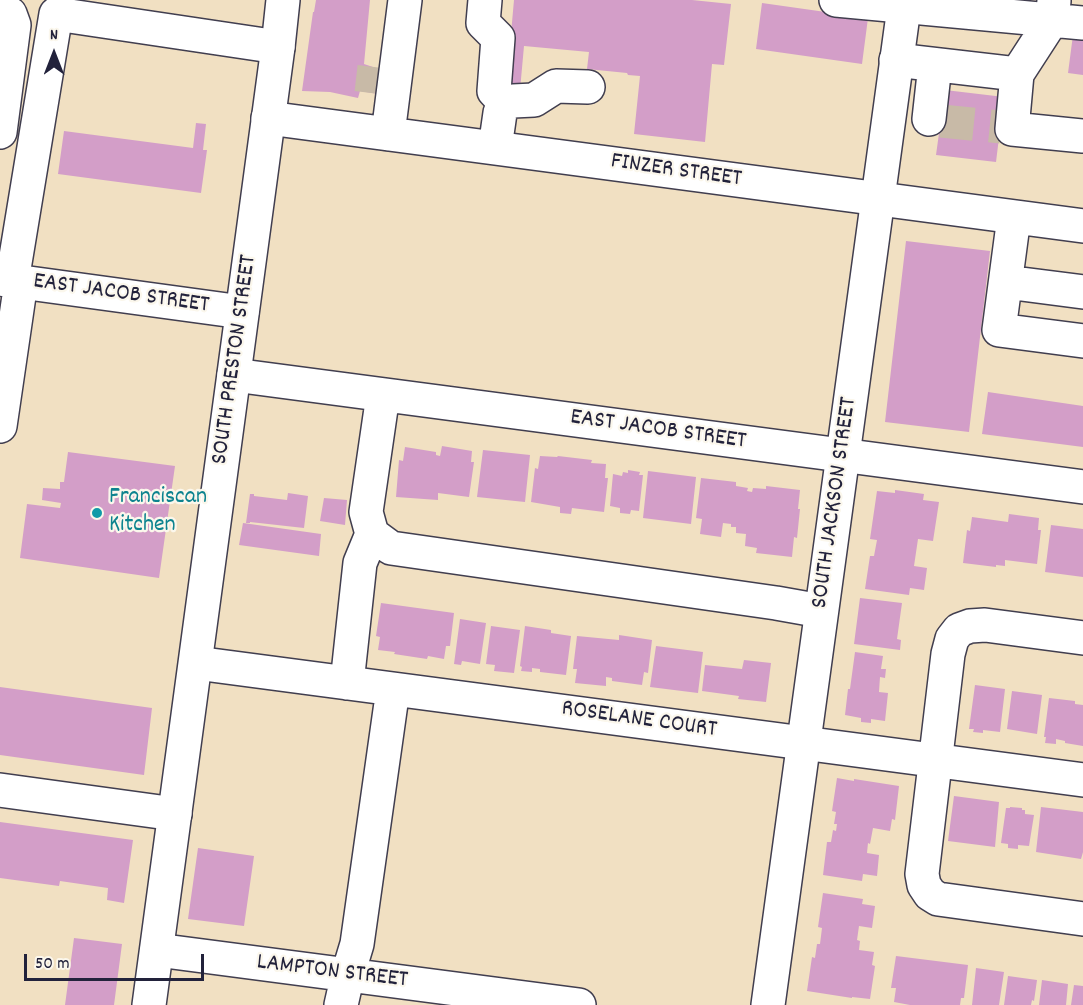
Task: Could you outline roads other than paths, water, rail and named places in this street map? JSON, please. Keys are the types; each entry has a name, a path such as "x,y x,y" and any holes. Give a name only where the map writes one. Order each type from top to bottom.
{"street":[{"name":"SOUTH PRESTON STREET","path":"149,1005 283,0"},
{"path":"377,133 381,72 405,0"},
{"path":"485,0 483,23 498,38 494,91 506,104"},
{"path":"836,0 1058,8 1017,74 1006,128 1083,136"},
{"name":"SOUTH JACKSON STREET","path":"768,1005 904,3"},
{"path":"0,426 11,280 56,14 74,8 142,13 278,47"},
{"path":"0,10 10,14 15,25 0,132"},
{"path":"896,60 1017,74"},
{"path":"889,114 935,120 935,65"},
{"path":"377,133 381,72"},
{"path":"495,148 500,113 506,104 534,100 556,86 588,87"},
{"name":"FINZER STREET","path":"268,118 1083,226"},
{"path":"1014,217 999,330 1083,341"},
{"name":"EAST JACOB STREET","path":"11,280 242,312"},
{"path":"1006,282 1083,292"},
{"name":"EAST JACOB STREET","path":"234,375 1083,487"},
{"path":"347,683 360,563 372,534 366,512 383,395"},
{"path":"372,534 391,548 822,611"},
{"path":"1083,638 985,625 970,626 959,630 952,639 948,654 922,874 924,885 930,894 938,899 1083,919"},
{"name":"ROSELANE COURT","path":"196,663 1083,780"},
{"path":"344,990 357,944 393,689"},
{"path":"0,790 175,814"},
{"name":"LAMPTON STREET","path":"157,950 344,990 579,1005"}],"tunnel":[{"path":"371,93 374,67"},
{"path":"941,121 1001,127"}],"place":[{"name":"Franciscan Kitchen","path":"97,513"}]}
